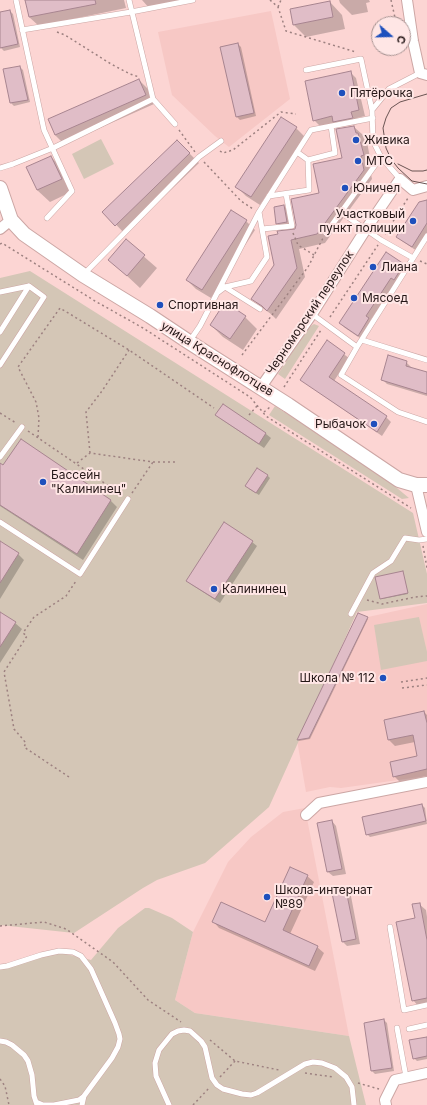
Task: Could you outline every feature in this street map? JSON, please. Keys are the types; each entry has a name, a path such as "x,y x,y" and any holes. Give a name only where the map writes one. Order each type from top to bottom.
{"main road":[{"name":"улица Краснофлотцев","path":"0,188 6,224 24,234 83,275 261,387 399,480 422,485"}],"street":[{"path":"407,0 413,41 423,74"},
{"path":"400,179 413,190 427,186"},
{"name":"Черноморский переулок","path":"261,387 312,314 400,179"},
{"name":"улица Краснофлотцев","path":"422,485 425,537"},
{"path":"306,815 319,803 427,782"},
{"path":"386,1102 395,1080 427,1073"}],"lane":[{"path":"16,0 44,130 72,190 47,218"},
{"path":"129,0 153,99 175,124"},
{"path":"22,30 193,0"},
{"path":"306,70 361,59 372,110 373,141 381,157 400,179"},
{"path":"372,110 389,89 423,74"},
{"path":"0,168 52,148 153,99"},
{"path":"189,342 200,326 258,212 311,130 372,118"},
{"path":"297,152 308,160 335,154 331,126"},
{"path":"83,275 199,157 221,141"},
{"path":"326,234 381,157"},
{"path":"268,196 309,190 308,160"},
{"path":"262,229 292,226 286,194"},
{"path":"216,294 225,287 250,281 267,257 258,212"},
{"path":"342,213 381,240 413,258"},
{"path":"427,236 341,375 398,412 427,422"},
{"path":"0,332 29,286"},
{"path":"0,292 29,286 44,297 2,356 0,365"},
{"path":"225,287 260,309"},
{"path":"312,314 357,347"},
{"path":"362,340 427,360"},
{"path":"0,457 22,427"},
{"path":"0,522 80,574 128,499"},
{"path":"351,614 373,573 391,561 405,538 425,537"},
{"path":"390,927 404,1010 427,1005"},
{"path":"0,967 8,966 41,954 59,950 73,952 81,956 91,969 115,1023 120,1039 118,1047 112,1058 84,1096 79,1100 43,1105 36,1103 32,1074 28,1061 24,1055 12,1045 0,1041"},
{"path":"409,1029 427,1025"},
{"path":"397,1028 406,1077"},
{"path":"169,1105 156,1076 155,1063 159,1050 172,1034 178,1031 190,1031 201,1041 205,1047 212,1078 223,1090 251,1095 257,1093 305,1064 313,1062 322,1063 335,1068 349,1081 354,1094 354,1105"},
{"path":"82,1105 84,1096"}],"path":[{"path":"270,0 278,7 286,31 358,53"},
{"path":"278,7 281,0"},
{"path":"391,0 395,16"},
{"path":"42,27 65,35 111,64 130,74 148,79"},
{"path":"214,147 223,153 233,150 282,112 296,114"},
{"path":"175,124 199,157 241,201 258,212"},
{"path":"276,397 413,190"},
{"path":"293,232 298,245 314,255"},
{"path":"242,355 308,267 320,242"},
{"path":"0,244 2,243 95,301 150,332 250,397 266,416 413,509"},
{"path":"38,437 39,418 36,402 18,367 60,308 129,350 214,408"},
{"path":"90,453 86,412 129,350"},
{"path":"249,414 258,406"},
{"path":"0,413 13,421"},
{"path":"28,431 128,499 153,462"},
{"path":"77,463 90,453 153,462 178,462"},
{"path":"425,537 427,568"},
{"path":"69,777 24,747 26,743 14,729 4,672 27,636 23,632 34,617 66,596 80,574"},
{"path":"360,598 382,604 427,596"},
{"path":"401,682 427,678"},
{"path":"402,688 427,685"},
{"path":"0,926 44,922 66,929 113,962 148,1000 181,1022"},
{"path":"206,1037 235,1061 291,1072 332,1076 380,1089 386,1102"},
{"path":"0,1079 5,1086 9,1105"}],"shaded area":[{"path":"271,11 290,99 229,147 215,136 172,95 158,32"},
{"path":"101,139 114,164 84,179 72,154"},
{"name":"Калининец","path":"30,271 413,513 427,574 427,603 357,612 269,807 205,863 157,880 74,933 0,925 0,278"},
{"path":"314,324 319,326 285,379 278,374 308,328"},
{"path":"275,406 385,478 409,498 402,499 269,415"},
{"name":"Школа № 112","path":"427,604 427,776 341,788 330,787 306,792 297,740 309,738 368,617"},
{"path":"419,617 427,652 427,661 381,670 374,625"},
{"name":"Школа-интернат №89","path":"305,808 349,1036 195,1013 175,1000 193,932 228,862 251,837 283,812"},
{"path":"145,908 149,908 172,918 193,932 175,1000 195,1013 349,1036 366,1105 0,1105 0,970 50,950 91,960 118,928"}],"building":[{"path":"25,0 95,0 96,4 29,17"},
{"path":"330,1 333,17 293,25 290,9"},
{"path":"10,10 18,44 0,48 0,12"},
{"path":"238,43 254,113 236,117 220,47"},
{"path":"20,66 28,100 10,103 3,69"},
{"path":"351,71 359,110 351,112 353,118 333,122 332,116 313,121 305,81"},
{"path":"139,79 146,95 55,135 48,119"},
{"path":"281,117 297,127 251,197 235,187"},
{"path":"354,126 356,133 358,133 364,155 361,156 364,170 317,234 291,240 297,268 267,311 251,299 274,265 268,236 278,234 277,231 295,229 296,225 291,199 319,193 313,164 342,158 336,129"},
{"path":"177,140 190,153 115,226 102,212"},
{"path":"51,156 62,179 37,190 26,167"},
{"path":"427,200 427,223 412,247 396,237 419,202"},
{"path":"284,205 287,222 276,224 274,207"},
{"path":"231,210 247,220 202,290 186,280"},
{"path":"126,239 145,255 127,276 108,260"},
{"path":"386,252 404,264 394,280 391,278 366,316 369,318 358,336 339,323"},
{"path":"225,302 246,316 230,339 210,325"},
{"path":"327,340 345,353 329,377 387,416 377,432 300,380"},
{"path":"388,355 407,361 406,366 427,372 427,394 381,380"},
{"path":"223,404 266,433 259,444 215,415"},
{"name":"Бассейн \"Калининец\"","path":"21,439 111,500 77,554 0,505 0,463 3,465"},
{"path":"257,468 268,475 256,493 245,486"},
{"path":"224,522 253,541 215,599 186,581"},
{"path":"0,541 19,553 0,583"},
{"path":"403,571 408,593 380,599 375,577"},
{"path":"0,612 16,622 0,647"},
{"path":"358,613 368,617 309,738 297,740"},
{"path":"424,711 427,723 427,769 393,777 390,762 417,756 413,735 388,740 384,720"},
{"path":"422,804 426,821 366,835 362,817"},
{"path":"332,820 342,869 327,872 317,823"},
{"path":"290,867 308,875 283,930 318,946 309,966 212,922 221,902 265,922"},
{"path":"346,890 356,939 342,942 332,893"},
{"path":"420,903 427,940 427,998 412,1001 396,922 415,918 412,904"},
{"path":"384,1019 392,1068 371,1071 364,1023"},
{"path":"427,1037 427,1056 413,1059 409,1040"}],"tram line":[{"path":"427,94 400,102 391,108 383,128 386,148 391,159 398,168 412,181 427,184"},
{"path":"398,164 412,171 427,170"}],"place":[{"name":"Пятёрочка","path":"342,93"},
{"name":"Живика","path":"356,140"},
{"name":"МТС","path":"358,161"},
{"name":"Юничел","path":"345,188"},
{"name":"Участковый пункт полиции","path":"413,221"},
{"name":"Лиана","path":"373,267"},
{"name":"Мясоед","path":"354,298"},
{"name":"Спортивная","path":"160,305"},
{"name":"Рыбачок","path":"374,424"},
{"name":"Бассейн \"Калининец\"","path":"43,482"},
{"name":"Калининец","path":"214,589"},
{"name":"Школа № 112","path":"383,678"},
{"name":"Школа-интернат №89","path":"267,897"}]}
